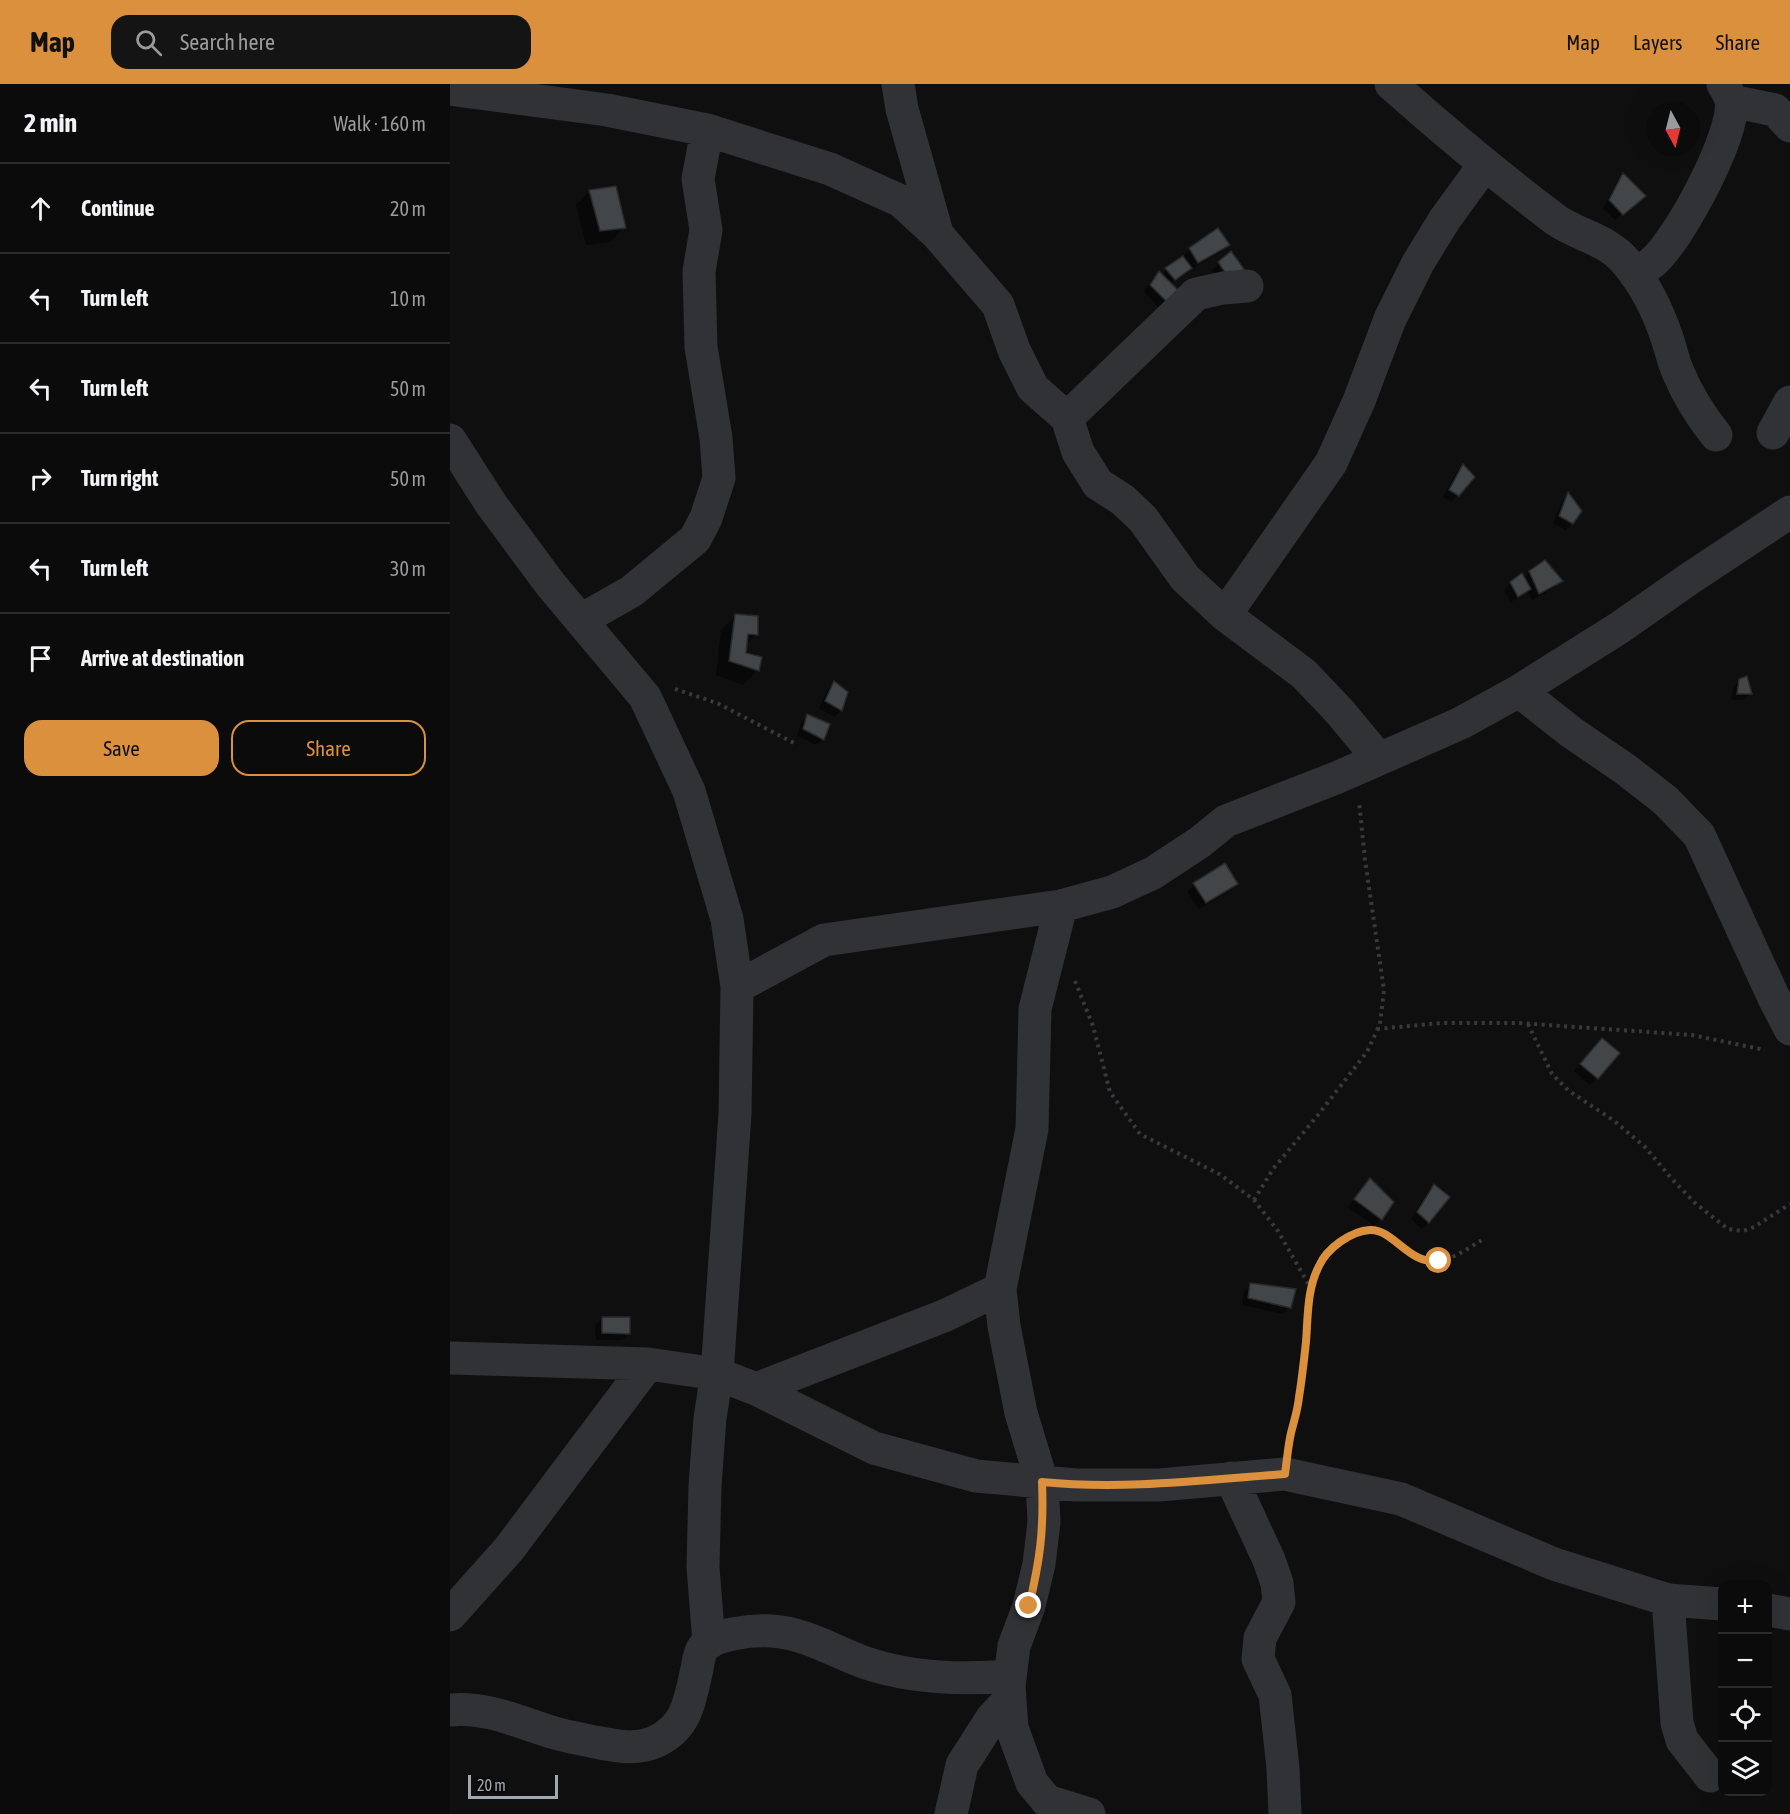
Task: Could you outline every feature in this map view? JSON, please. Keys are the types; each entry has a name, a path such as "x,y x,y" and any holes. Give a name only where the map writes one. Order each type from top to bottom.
{"street":[{"path":"898,84 902,109 937,234"},
{"path":"1390,84 1457,143 1559,222 1608,245 1625,260 1635,274 1666,335 1677,371 1695,409 1716,435"},
{"path":"450,89 607,110 707,130 830,169 901,201 937,234 998,305 1014,350 1033,388 1067,418 1078,452 1098,484 1123,500 1143,519 1185,578 1225,615 1304,674 1340,712 1369,763"},
{"path":"1635,274 1654,262 1666,248 1698,196 1719,153 1727,130 1727,93 1775,110 1790,126"},
{"path":"581,620 632,591 695,538 706,518 719,478 716,438 701,347 699,271 706,230 698,179 707,130"},
{"path":"1225,615 1331,463 1359,401 1390,319 1418,263 1445,219 1485,164"},
{"path":"1067,418 1197,294 1246,286"},
{"path":"1773,433 1790,402"},
{"path":"450,440 491,504 551,585 645,697 689,790 727,919 737,987 735,1114 717,1374 710,1418 703,1524 703,1567 709,1643"},
{"path":"737,987 824,940 1058,920 1153,873 1200,842 1226,820 1369,763 1461,723 1519,691 1619,628 1790,512"},
{"path":"1519,691 1570,732 1625,769 1665,800 1699,835 1774,1000 1779,1039"},
{"path":"1058,920 1035,1009 1032,1130 1000,1288 1004,1326 1021,1413 1042,1482 1044,1522 1039,1564 1029,1606 1014,1646 1010,1687 1012,1728 1032,1783 1047,1801 1089,1814"},
{"path":"756,1389 946,1315 1000,1288"},
{"path":"450,1358 648,1364 717,1374 756,1389 874,1448 976,1476 1076,1485 1159,1485 1285,1474 1401,1499 1554,1564 1668,1600 1718,1604"},
{"path":"450,1615 509,1549 648,1364"},
{"path":"1231,1478 1269,1560 1277,1583 1279,1602 1260,1638 1258,1659 1275,1695 1284,1768 1285,1814"},
{"path":"1668,1600 1677,1723 1682,1740 1710,1776"},
{"path":"1772,1611 1790,1614"},
{"path":"450,1710 477,1710 510,1718 557,1734 622,1747 642,1746 657,1741 674,1730 689,1708 704,1646 735,1634 772,1631 802,1636 867,1663 895,1671 978,1679 1010,1687"},
{"path":"951,1814 962,1766 1010,1687"}],"path":[{"path":"626,672 717,703 794,743"},
{"path":"1254,1200 1273,1168 1367,1052 1380,1023 1384,990 1358,809 1369,763"},
{"path":"1058,920 1093,1026 1110,1092 1140,1134 1221,1175 1254,1200 1278,1231 1310,1287"},
{"path":"1377,1029 1441,1023 1528,1024 1779,1039"},
{"path":"1528,1024 1552,1074 1569,1091 1613,1120 1645,1147 1695,1203 1728,1229 1743,1231 1754,1227 1790,1204"},
{"path":"1285,1474 1299,1401 1310,1287 1325,1255 1341,1242 1370,1230 1378,1231 1420,1259 1430,1262 1453,1256 1482,1240"}],"building":[{"path":"1623,173 1646,196 1623,215 1609,200"},
{"path":"616,186 626,228 600,231 589,190"},
{"path":"1218,228 1230,245 1198,263 1189,248"},
{"path":"1231,251 1244,269 1230,280 1218,262"},
{"path":"1183,256 1192,268 1175,280 1165,268"},
{"path":"1159,271 1179,291 1168,303 1150,285"},
{"path":"1463,464 1475,477 1459,496 1449,490"},
{"path":"1568,492 1582,511 1573,524 1559,516"},
{"path":"1545,560 1563,581 1539,594 1529,571"},
{"path":"1522,573 1531,589 1518,597 1510,582"},
{"path":"735,614 758,616 758,635 748,634 746,653 762,657 759,671 729,661"},
{"path":"1747,676 1752,694 1737,694 1739,679"},
{"path":"834,681 848,692 842,711 825,701"},
{"path":"807,714 830,724 824,740 803,729"},
{"path":"1225,863 1238,884 1206,903 1193,883"},
{"path":"1602,1038 1620,1053 1598,1079 1580,1064"},
{"path":"1370,1178 1394,1202 1382,1220 1354,1199"},
{"path":"1434,1184 1450,1197 1429,1223 1417,1212"},
{"path":"1250,1283 1296,1289 1291,1308 1248,1298"},
{"path":"602,1317 630,1317 630,1334 602,1333"}],"route":[{"path":"1029,1606 1039,1564 1044,1522 1042,1482 1076,1485 1159,1485 1285,1474 1299,1401 1310,1287 1325,1255 1341,1242 1370,1230 1387,1236 1420,1259 1430,1262 1439,1261"}]}
